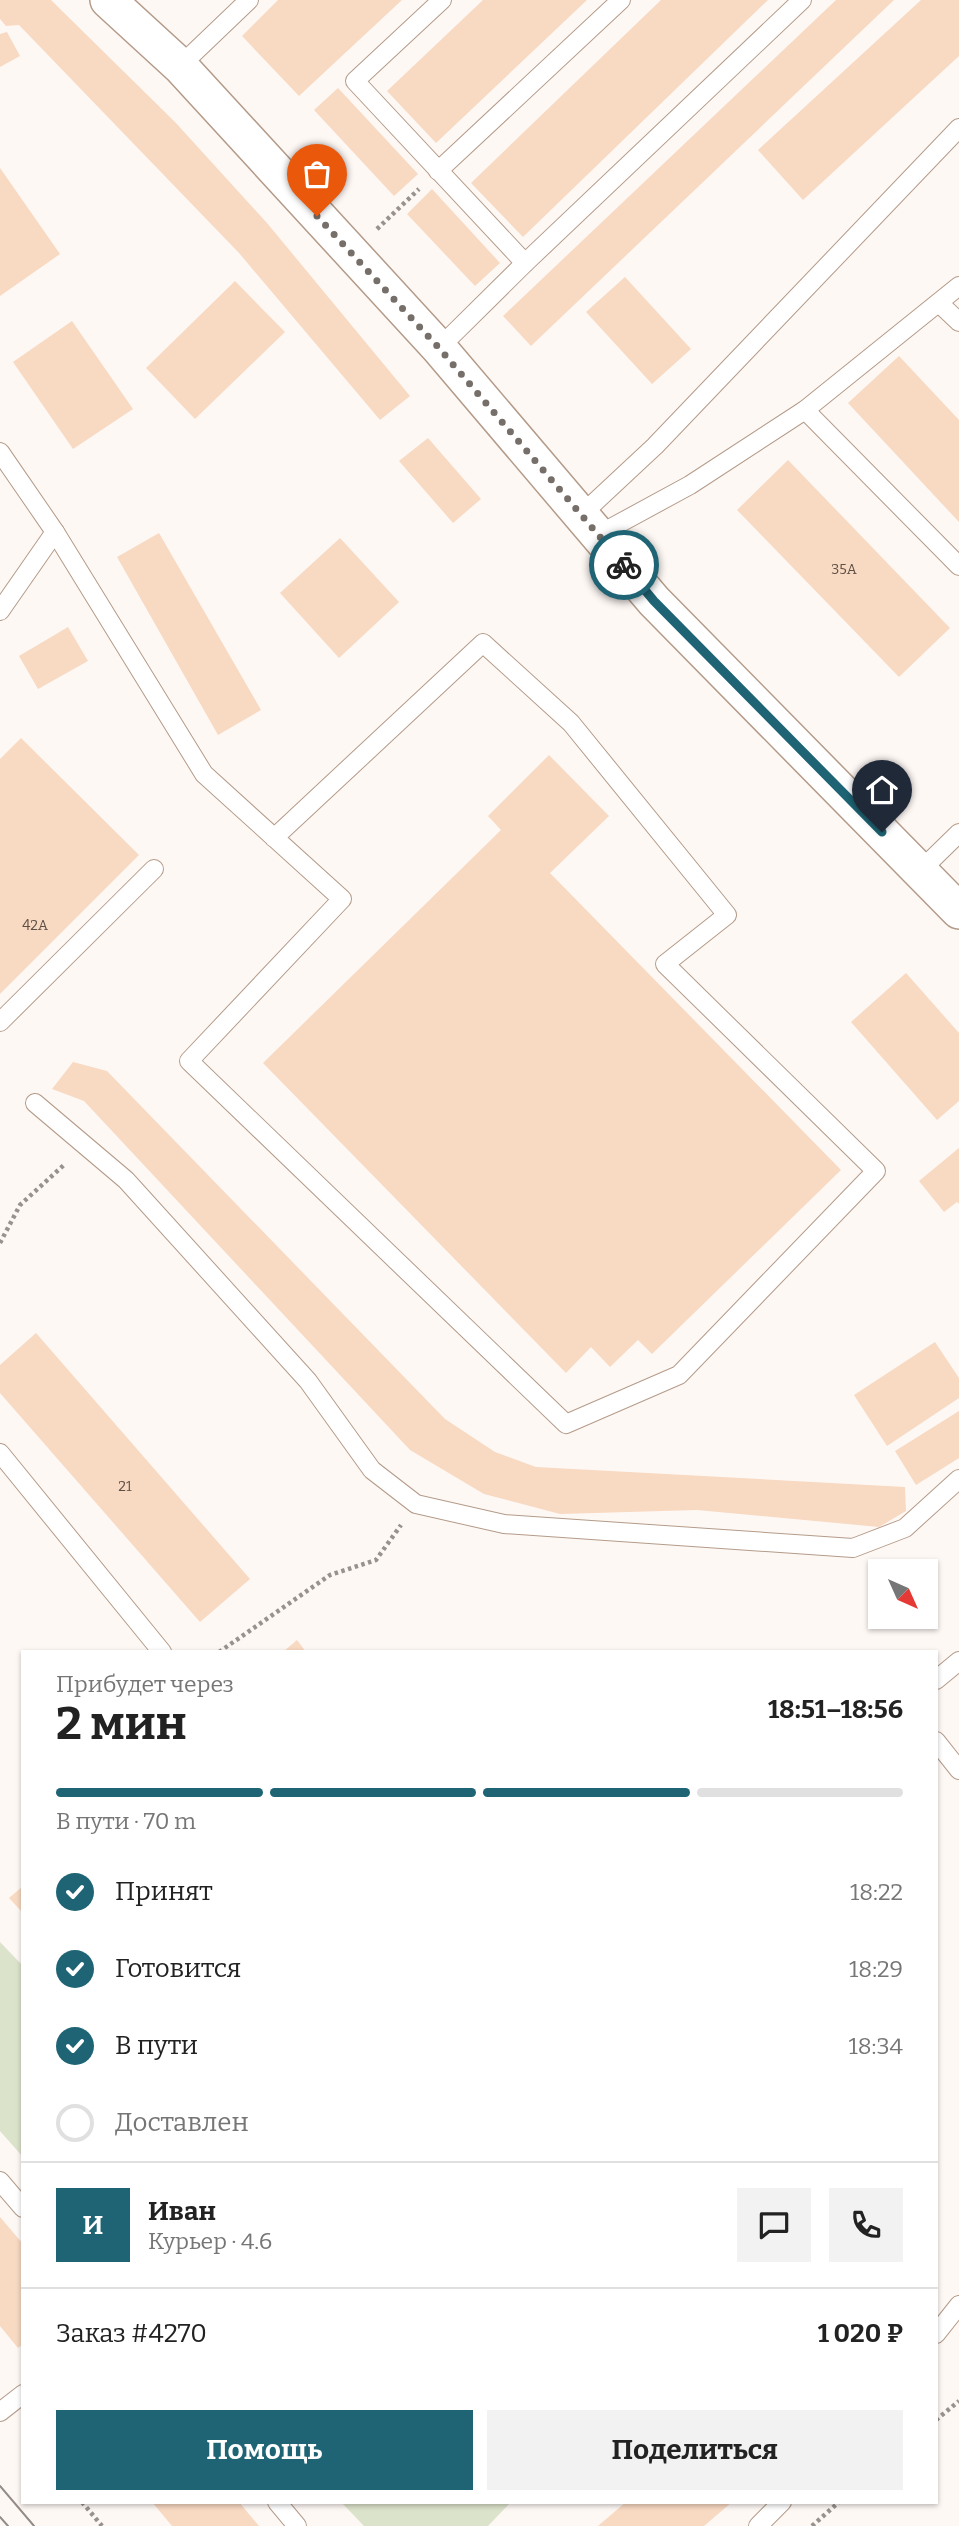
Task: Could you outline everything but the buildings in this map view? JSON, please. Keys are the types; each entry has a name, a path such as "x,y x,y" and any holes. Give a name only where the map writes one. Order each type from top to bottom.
{"street":[{"path":"108,0 180,66 439,348 654,601 959,911"}],"lane":[{"path":"180,66 249,0"},
{"path":"442,0 355,81 525,263"},
{"path":"438,171 621,0"},
{"path":"439,348 802,0"},
{"path":"590,525 654,446 959,128"},
{"path":"590,525 690,485 805,410 940,304 959,286"},
{"path":"940,304 959,322"},
{"path":"805,410 959,566"},
{"path":"0,452 55,532 204,774 342,899 189,1061 566,1424 679,1375 876,1171 665,964 727,915 571,723 483,643 275,838"},
{"path":"0,611 55,532"},
{"path":"920,871 959,834"},
{"path":"0,1022 153,869"},
{"path":"35,1103 126,1180 308,1381 372,1470 416,1504 504,1524 853,1549 905,1528 959,1479"},
{"path":"0,1453 160,1650"},
{"path":"938,1678 959,1661"},
{"path":"938,1744 959,1770"},
{"path":"0,2180 21,2206"},
{"path":"938,2331 959,2305"},
{"path":"0,2412 21,2396"},
{"path":"279,2504 297,2526"},
{"path":"758,2526 780,2504"}],"path":[{"path":"352,253 438,171"},
{"path":"0,1243 20,1205 86,1146"},
{"path":"222,1650 330,1575 376,1560 416,1504"},
{"path":"938,2418 959,2401"},
{"path":"84,2504 102,2526"},
{"path":"812,2526 837,2504"}],"green space":[{"path":"0,1942 21,1964 21,2155 0,2131"},
{"path":"343,2504 509,2504 488,2526 364,2526"}],"tram line":[{"path":"0,2486 34,2526"},
{"path":"0,2517 8,2526"}],"way so far":[{"path":"317,216 439,348 624,565"}],"route":[{"path":"624,565 654,601 882,832"}]}
